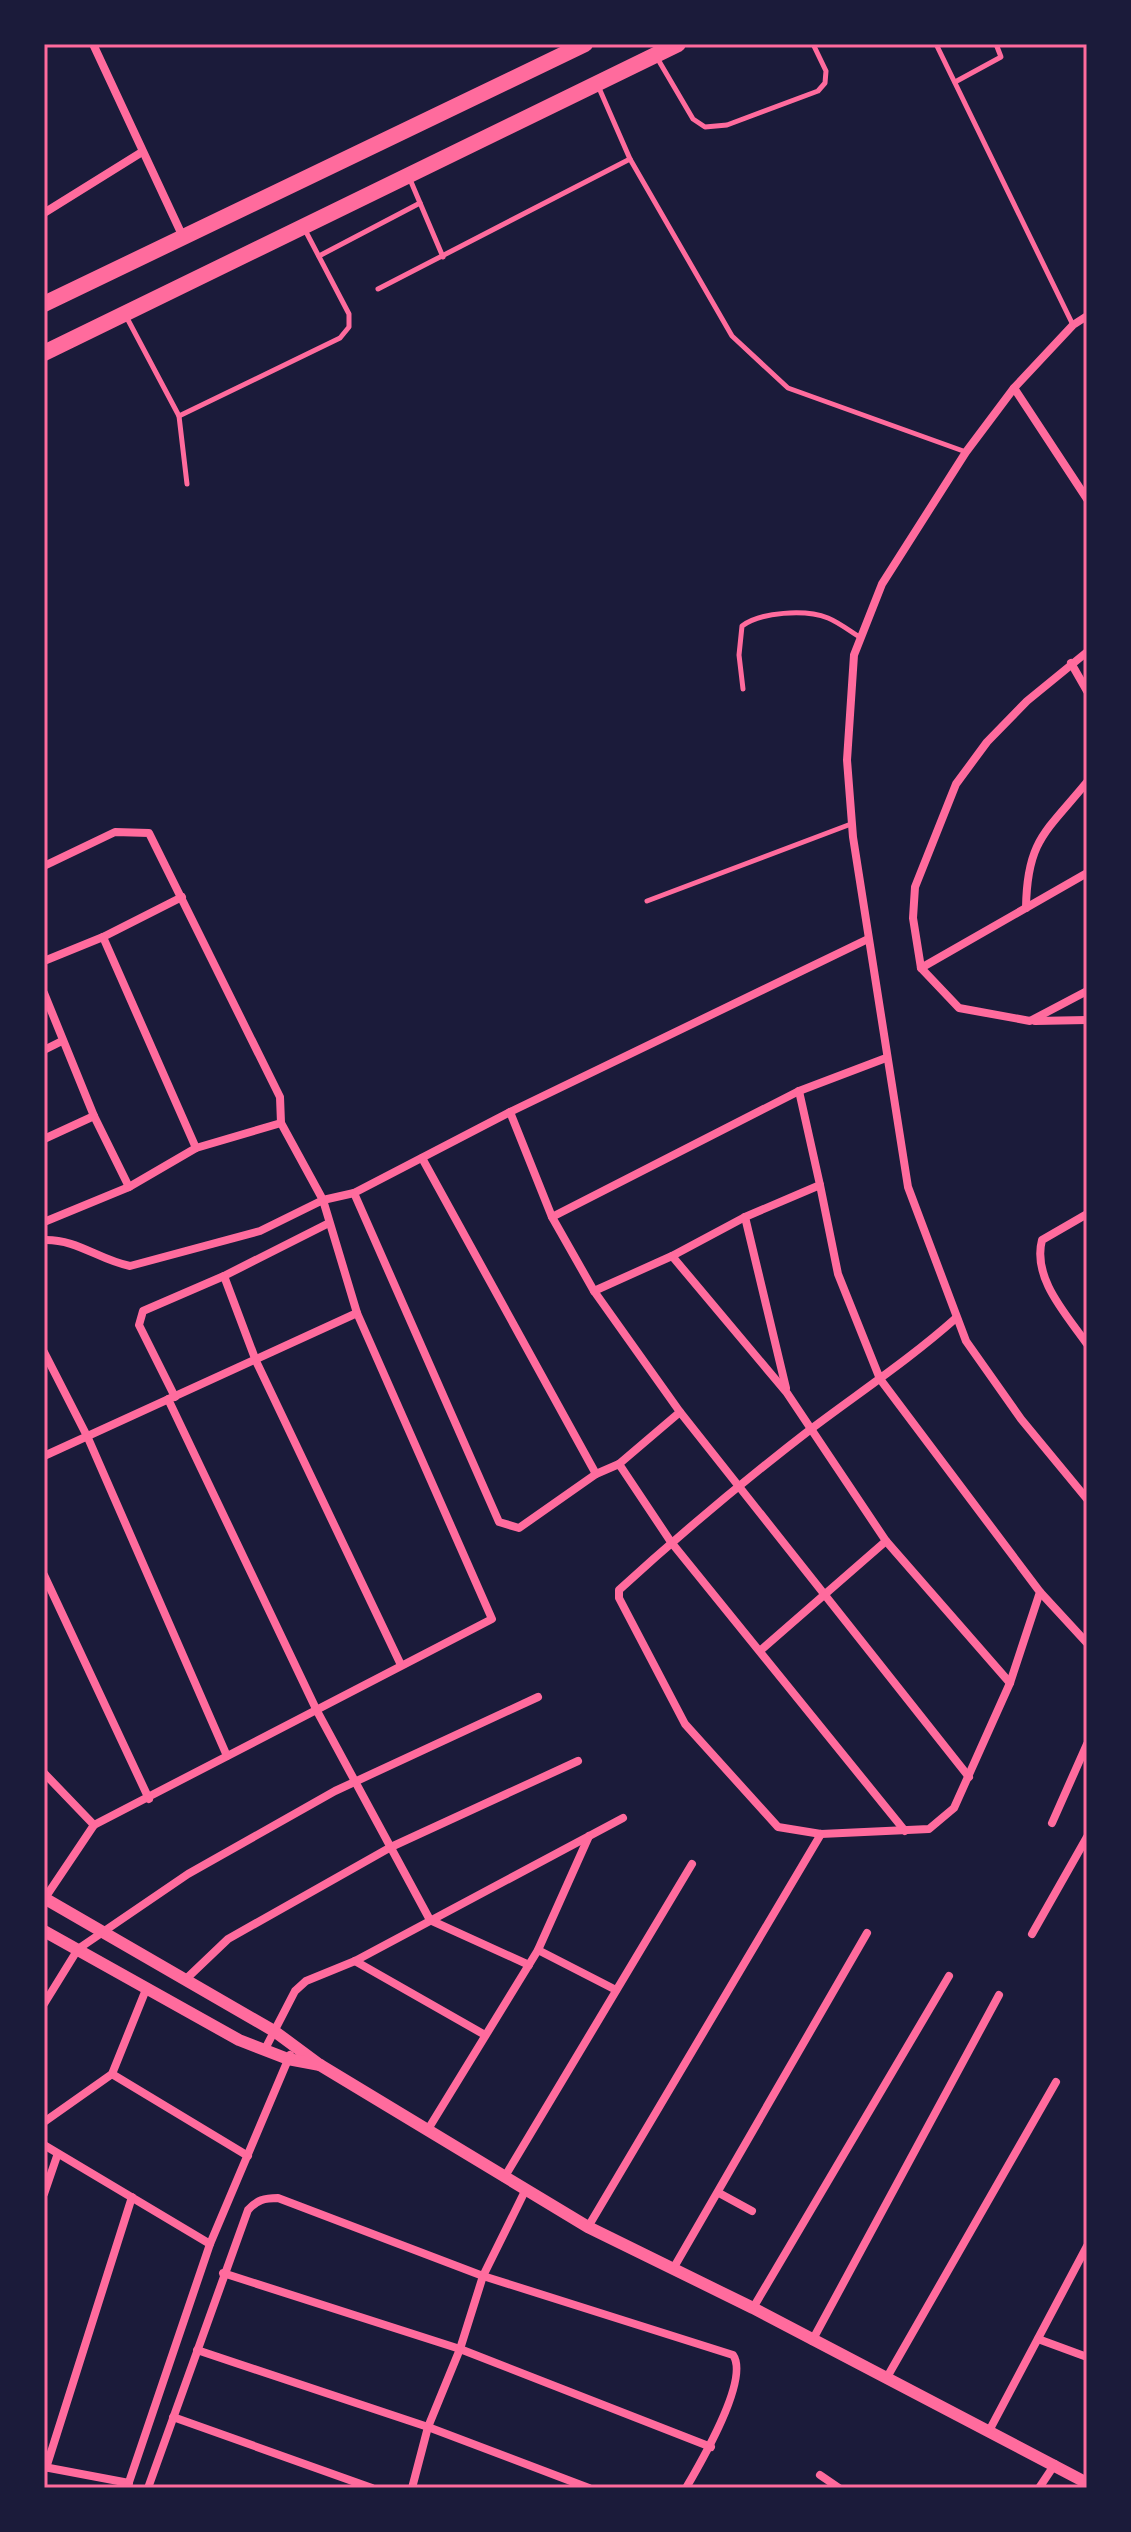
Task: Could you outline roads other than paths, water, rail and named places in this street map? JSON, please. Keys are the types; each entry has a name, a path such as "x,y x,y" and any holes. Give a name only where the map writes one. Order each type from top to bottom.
{"highway":[{"path":"44,304 585,44"},
{"path":"44,353 678,44"}],"street":[{"path":"93,44 183,237"},
{"path":"44,213 142,152"},
{"path":"1087,316 1073,325 1014,388 966,452 882,584 854,655 847,760 852,824 868,939 908,1187 966,1341 1021,1419 1087,1499"},
{"path":"1014,388 1087,499"},
{"path":"1087,652 1071,663 987,742 956,784 915,887 913,918 921,968 959,1008 1030,1021 1087,1020"},
{"path":"1071,663 1087,691"},
{"path":"1026,908 1027,874 1033,848 1087,782"},
{"path":"44,866 115,832 149,833 280,1097 281,1123 323,1200 357,1313 492,1619 94,1825 44,1898 108,1932 274,2031 320,2065 588,2227 753,2308 885,2380 1056,2463 1087,2483"},
{"path":"921,968 1087,873"},
{"path":"44,961 103,937 182,897"},
{"path":"103,937 196,1148"},
{"path":"44,1240 67,1239 113,1263 130,1266 260,1231 323,1200 354,1193 510,1112 868,939"},
{"path":"1030,1021 1087,991"},
{"path":"44,993 94,1116 129,1187"},
{"path":"44,1050 62,1041"},
{"path":"552,1217 799,1091 886,1058"},
{"path":"799,1091 838,1274 880,1379 1040,1592 1087,1643"},
{"path":"510,1112 552,1217 594,1291 680,1412 969,1777"},
{"path":"44,1139 94,1116"},
{"path":"44,1222 129,1187 196,1148 281,1123"},
{"path":"422,1158 596,1474"},
{"path":"594,1291 672,1256 745,1217 820,1185"},
{"path":"354,1193 499,1522 519,1528 596,1474 619,1464 680,1412"},
{"path":"1086,1339 1050,1290 1038,1257 1042,1240 1087,1214"},
{"path":"745,1217 787,1393"},
{"path":"329,1223 224,1276 143,1311 139,1316 139,1325 317,1711 430,1920 529,1965"},
{"path":"672,1256 787,1393 809,1431 886,1541 1010,1683"},
{"path":"224,1276 256,1361 401,1665"},
{"path":"44,1456 357,1313"},
{"path":"956,1318 671,1542 619,1590 619,1598 685,1724 778,1827 821,1834 929,1829 954,1808 1010,1683 1040,1592"},
{"path":"44,1352 88,1438 227,1756"},
{"path":"619,1464 671,1542 905,1831"},
{"path":"761,1650 886,1541"},
{"path":"44,1575 149,1799"},
{"path":"44,2004 78,1949 108,1932 188,1874 355,1782 538,1697"},
{"path":"1052,1823 1087,1744"},
{"path":"185,1980 228,1939 391,1847 578,1761"},
{"path":"44,1773 94,1825"},
{"path":"264,2051 295,1991 306,1981 355,1961 623,1818"},
{"path":"588,2227 821,1834"},
{"path":"427,2131 538,1950 589,1836"},
{"path":"1032,1934 1087,1837"},
{"path":"504,2178 692,1864"},
{"path":"44,1931 188,2013 264,2051 320,2065"},
{"path":"673,2269 867,1933"},
{"path":"538,1950 616,1990"},
{"path":"355,1961 485,2035"},
{"path":"753,2308 949,1976"},
{"path":"44,2122 112,2074 147,1987"},
{"path":"812,2341 999,1995"},
{"path":"132,2197 45,2468 128,2486 210,2244 296,2046"},
{"path":"112,2074 248,2156"},
{"path":"885,2380 1056,2082"},
{"path":"44,2145 57,2156 210,2244"},
{"path":"44,2194 57,2156"},
{"path":"412,2488 428,2427 460,2349 483,2276 525,2191"},
{"path":"719,2193 752,2211"},
{"path":"148,2488 248,2210 256,2200 278,2198 483,2276 733,2355 737,2374 711,2447 686,2488"},
{"path":"989,2431 1087,2246"},
{"path":"223,2273 460,2349 711,2447"},
{"path":"1038,2339 1087,2357"},
{"path":"197,2350 428,2427 589,2488"},
{"path":"173,2417 372,2488"},
{"path":"1039,2488 1056,2463"},
{"path":"820,2475 839,2488"}],"lane":[{"path":"655,56 693,119 705,127 727,125 818,91 825,83 826,71 813,44"},
{"path":"936,44 1073,325"},
{"path":"955,82 1001,57 996,44"},
{"path":"597,83 630,159 732,336 788,388 966,452"},
{"path":"378,289 630,159"},
{"path":"408,176 443,257"},
{"path":"319,256 420,203"},
{"path":"179,416 340,338 349,327 349,314 304,227"},
{"path":"124,314 179,416 187,484"},
{"path":"743,689 739,638 742,626 751,620 796,614 827,618 861,638"},
{"path":"647,901 852,824"}]}
